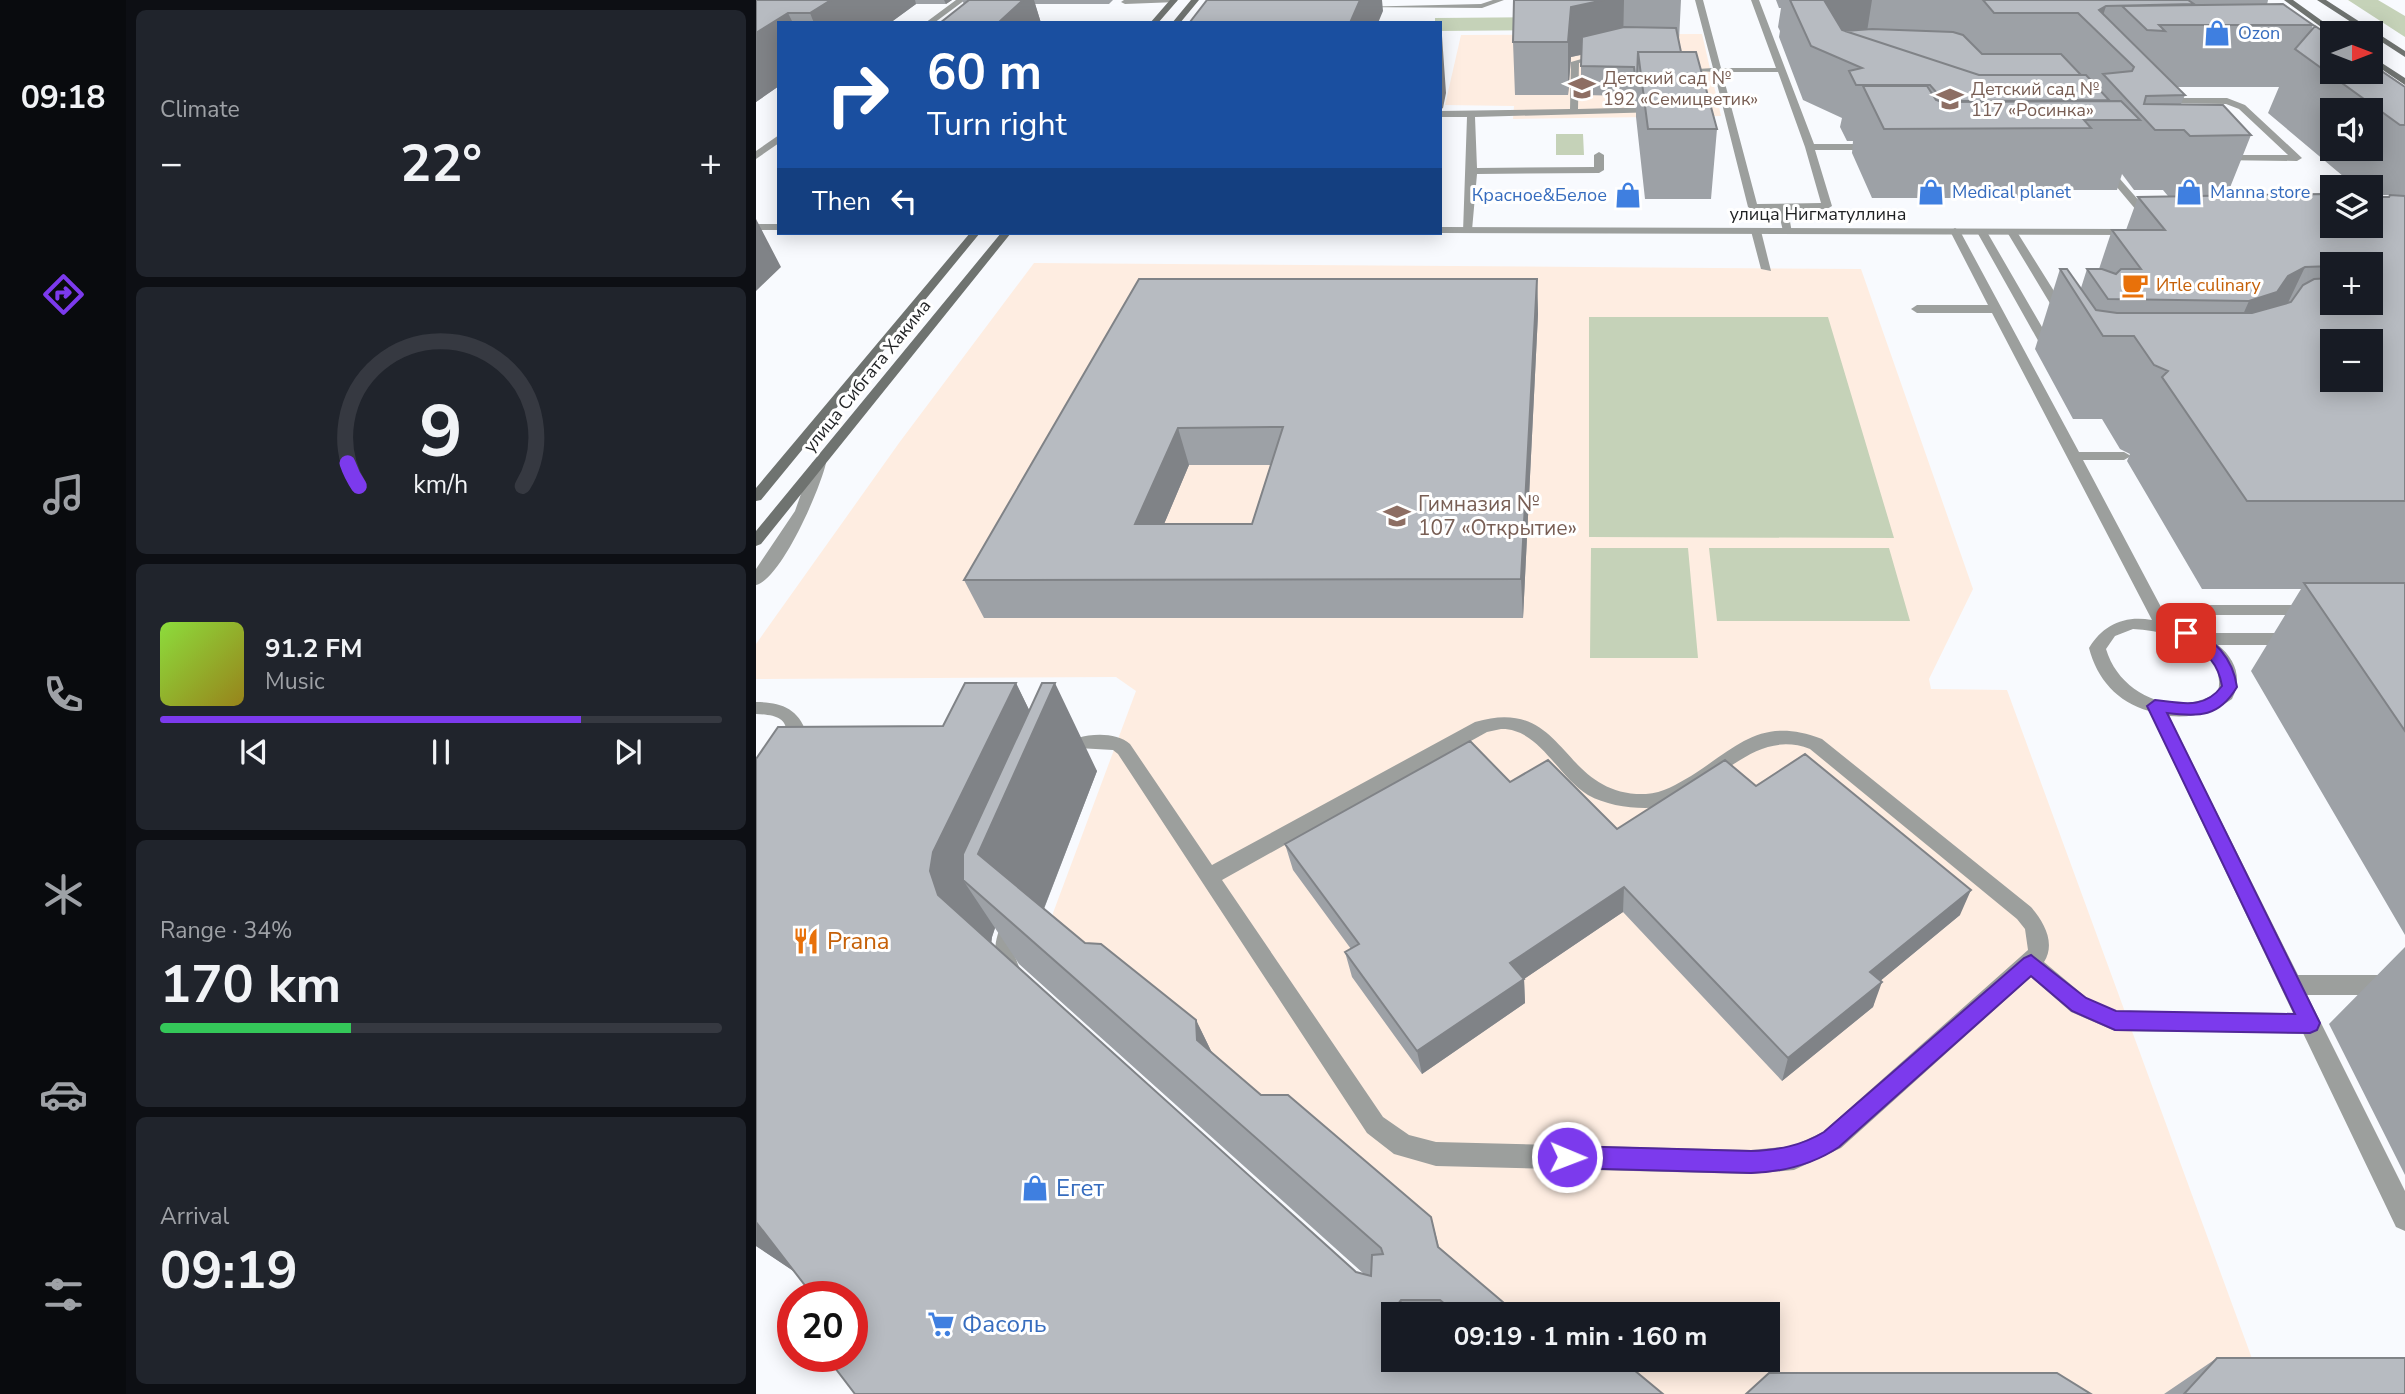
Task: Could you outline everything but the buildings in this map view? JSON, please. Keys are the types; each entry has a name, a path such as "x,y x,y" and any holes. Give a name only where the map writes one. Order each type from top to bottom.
{"main road":[{"path":"1178,21 1195,0"},
{"path":"2288,0 2320,22"},
{"path":"2321,0 2354,21"},
{"path":"2337,0 2359,21"},
{"path":"1156,21 1173,1"},
{"path":"2384,41 2405,55"},
{"path":"2384,67 2405,82"},
{"name":"улица Сибгата Хакима","path":"759,489 973,235"},
{"name":"улица Сибгата Хакима","path":"756,541 1004,235"}],"street":[{"path":"932,21 961,0"},
{"path":"1699,0 1753,207 1827,206 1810,147 1755,0"},
{"path":"1125,2 1173,1"},
{"path":"1350,7 1482,6 1499,1 1513,2"},
{"path":"1153,13 1163,13"},
{"path":"1761,13 1772,13"},
{"path":"1574,111 1575,62 1611,53"},
{"path":"1688,83 1684,65 1717,70 1782,70"},
{"path":"2143,101 2227,101 2242,107 2297,158 2205,158"},
{"path":"1442,114 1666,110"},
{"path":"1467,230 1472,171 1471,114"},
{"path":"756,156 777,140"},
{"path":"1810,147 1891,147"},
{"path":"2093,152 2101,163"},
{"path":"1472,171 1599,170 1599,155"},
{"path":"2087,163 2101,163"},
{"name":"улица Нигматуллина","path":"1442,230 2160,232 2101,163"},
{"path":"1782,207 1788,231"},
{"path":"756,227 777,227"},
{"path":"1756,231 1767,269"},
{"path":"1955,231 2073,456 2169,627"},
{"path":"1982,232 2055,360"},
{"path":"2012,232 2070,327"},
{"path":"1917,309 1995,309"},
{"path":"2073,456 2124,456"},
{"path":"756,580 803,514 813,494 819,463"},
{"path":"2169,627 2211,610 2327,610"},
{"path":"2119,626 2169,627 2198,639 2210,647 2226,667 2230,687 2225,695 2206,708 2191,710 2155,706 2138,699 2112,681 2103,670 2097,648 2101,639 2119,626"},
{"path":"2198,639 2308,639"},
{"path":"2155,706 2405,1218"},
{"path":"756,708 779,710 790,716 801,743 781,764"},
{"path":"1077,750 1116,743 1124,749 1209,877 1375,1125 1403,1146 1436,1154 1751,1162 1794,1158 1832,1140 2031,964 2039,951 2035,926 2024,913 1816,744 1787,736 1757,743 1668,797 1629,801 1608,796 1590,786 1532,729 1520,723 1496,722 1481,727 1209,877"},
{"path":"1021,900 1005,938 1003,954 1008,970 1028,989"},
{"path":"2031,964 2079,1005 2115,1021 2310,1023"},
{"path":"2291,985 2405,985"}],"shaded area":[{"name":"Детский сад № 192 «Семицветик»","path":"1702,34 1721,116 1513,119 1514,106 1445,105 1461,35"},
{"path":"1034,263 1861,269 1973,589 1929,679 1931,689 2007,690 2265,1394 1619,1394 1591,1372 1780,1372 1780,1302 1503,1302 1055,940 1053,913 1136,691 1116,677 756,679 756,644 899,443"}],"green space":[{"path":"2348,0 2378,0 2405,16 2405,37"},
{"path":"1539,17 1540,30 1442,31 1442,21 1435,21 1435,18"},
{"path":"1556,134 1583,134 1584,155 1556,155"},
{"path":"1589,317 1828,317 1894,538 1589,537"},
{"path":"1591,548 1688,548 1698,658 1590,658"},
{"path":"1709,548 1889,548 1910,621 1717,621"}],"place":[{"name":"Ozon","path":"2217,33"},
{"name":"Детский сад № 192 «Семицветик»","path":"1582,88"},
{"name":"Детский сад № 117 «Росинка»","path":"1950,99"},
{"name":"Medical planet","path":"1931,192"},
{"name":"Manna store","path":"2189,192"},
{"name":"Красное&Белое","path":"1628,195"},
{"name":"Итle culinary","path":"2135,285"},
{"name":"Гимназия № 107 «Открытие»","path":"1397,516"},
{"name":"Prana","path":"806,941"},
{"name":"Егет","path":"1035,1188"},
{"name":"Фасоль","path":"941,1324"}],"route":[{"path":"1567,1157 1751,1162 1777,1161 1814,1151 1832,1140 2031,964 2079,1005 2115,1021 2310,1023 2155,706 2174,710 2206,708 2218,702 2230,687 2230,677 2219,656 2210,647 2186,633"}]}
